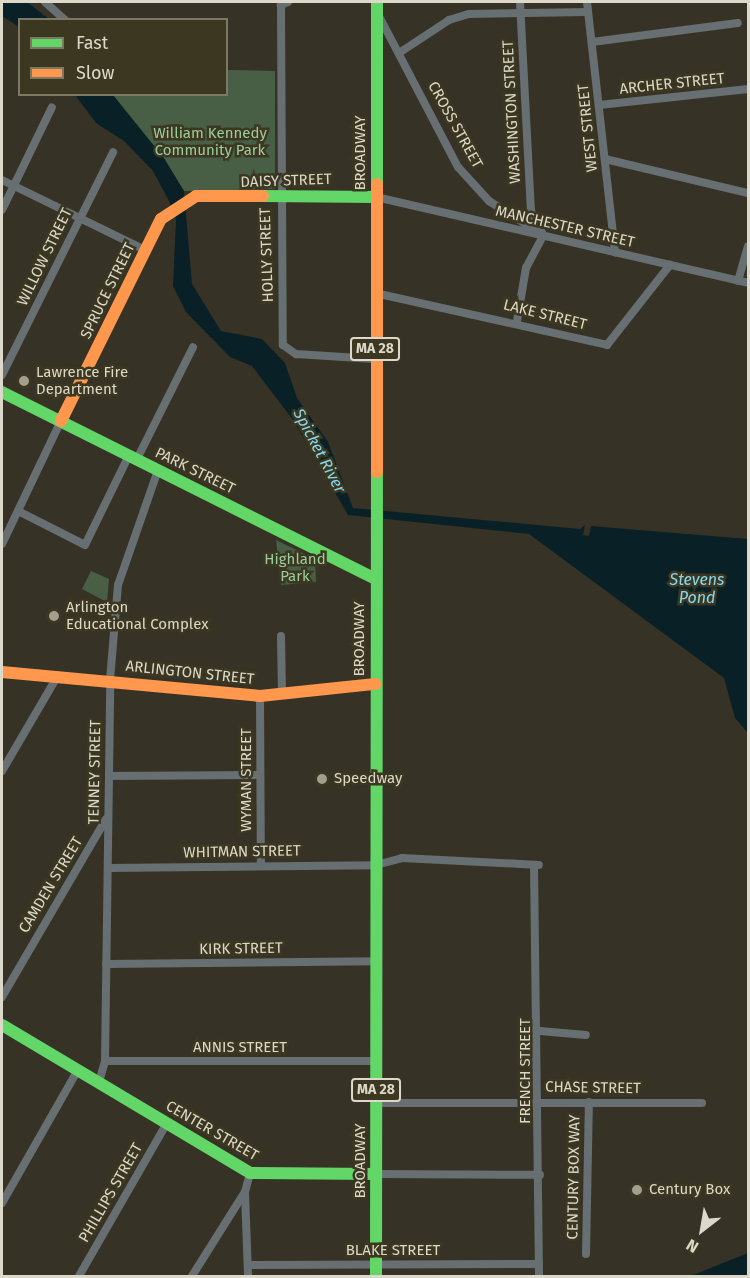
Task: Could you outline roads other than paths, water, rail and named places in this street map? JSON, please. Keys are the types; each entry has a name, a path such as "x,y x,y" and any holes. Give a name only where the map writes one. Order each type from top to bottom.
{"main road":[{"name":"CROSS STREET","path":"370,2 377,8"},
{"name":"BROADWAY","path":"376,1271 377,8"},
{"name":"DAISY STREET","path":"196,196 376,197"},
{"name":"SPRUCE STREET","path":"61,421 161,219 196,196"},
{"name":"PARK STREET","path":"2,392 375,579"},
{"name":"ARLINGTON STREET","path":"2,672 58,675 260,696 375,684"},
{"name":"CENTER STREET","path":"2,1025 250,1173 376,1174"}],"street":[{"path":"45,2 63,18"},
{"name":"WASHINGTON STREET","path":"520,2 530,200 543,236"},
{"name":"WEST STREET","path":"587,2 615,252"},
{"name":"HOLLY STREET","path":"282,3 279,196 286,350 375,359"},
{"name":"CROSS STREET","path":"377,8 469,181 543,236"},
{"path":"399,53 449,20 521,13 588,12"},
{"path":"592,42 738,23"},
{"name":"ARCHER STREET","path":"599,105 748,89"},
{"path":"2,210 52,107"},
{"name":"WILLOW STREET","path":"2,375 114,152"},
{"path":"605,159 748,193"},
{"path":"2,180 145,250"},
{"name":"MANCHESTER STREET","path":"376,197 748,283"},
{"path":"517,321 526,268 543,236"},
{"path":"738,281 748,246"},
{"name":"LAKE STREET","path":"375,293 517,321 607,345 670,266"},
{"path":"18,511 85,545 193,347"},
{"name":"SPRUCE STREET","path":"2,544 61,421"},
{"name":"TENNEY STREET","path":"99,1082 105,1061 108,868 106,819 110,680 120,573 158,470"},
{"path":"281,636 282,695"},
{"path":"2,771 58,675"},
{"name":"WYMAN STREET","path":"260,696 261,865"},
{"path":"109,776 260,775"},
{"name":"CAMDEN STREET","path":"2,997 106,819"},
{"name":"WHITMAN STREET","path":"108,868 261,865 376,866 402,858 537,865"},
{"name":"FRENCH STREET","path":"537,865 540,1031 539,1276"},
{"name":"KIRK STREET","path":"106,964 376,960"},
{"path":"540,1031 586,1035"},
{"name":"ANNIS STREET","path":"105,1061 376,1061"},
{"path":"2,1203 78,1070"},
{"name":"CHASE STREET","path":"376,1103 540,1100 702,1103"},
{"name":"CENTURY BOX WAY","path":"586,1254 589,1102"},
{"name":"PHILLIPS STREET","path":"79,1276 167,1123"},
{"path":"248,1276 245,1192 250,1173"},
{"name":"CENTER STREET","path":"376,1174 540,1175"},
{"path":"192,1276 245,1192"},
{"name":"BLAKE STREET","path":"248,1265 376,1271 539,1264"}],"water":[{"path":"2,2 27,2 48,18 18,18 18,26 2,16"},
{"path":"76,96 114,96 164,158 184,191 192,284 221,331 262,339 285,363 297,398 328,442 353,508 580,529 585,525 583,535 589,536 591,526 748,539 748,733 735,718 724,678 529,534 348,515 293,420 252,366 230,357 186,312 173,286 176,219 169,201 153,171 124,141 96,123"},
{"path":"748,1253 748,1276 691,1276 718,1265"}],"place":[{"name":"Lawrence Fire Department","path":"24,381"},
{"name":"Arlington Educational Complex","path":"54,616"},
{"name":"Speedway","path":"322,779"},
{"name":"Century Box","path":"637,1190"}],"park label":[{"name":"William Kennedy Community Park","path":"210,142"},
{"name":"Highland Park","path":"295,568"}],"water label":[{"name":"Spicket River","path":"319,451"},
{"name":"Stevens Pond","path":"697,589"}]}
